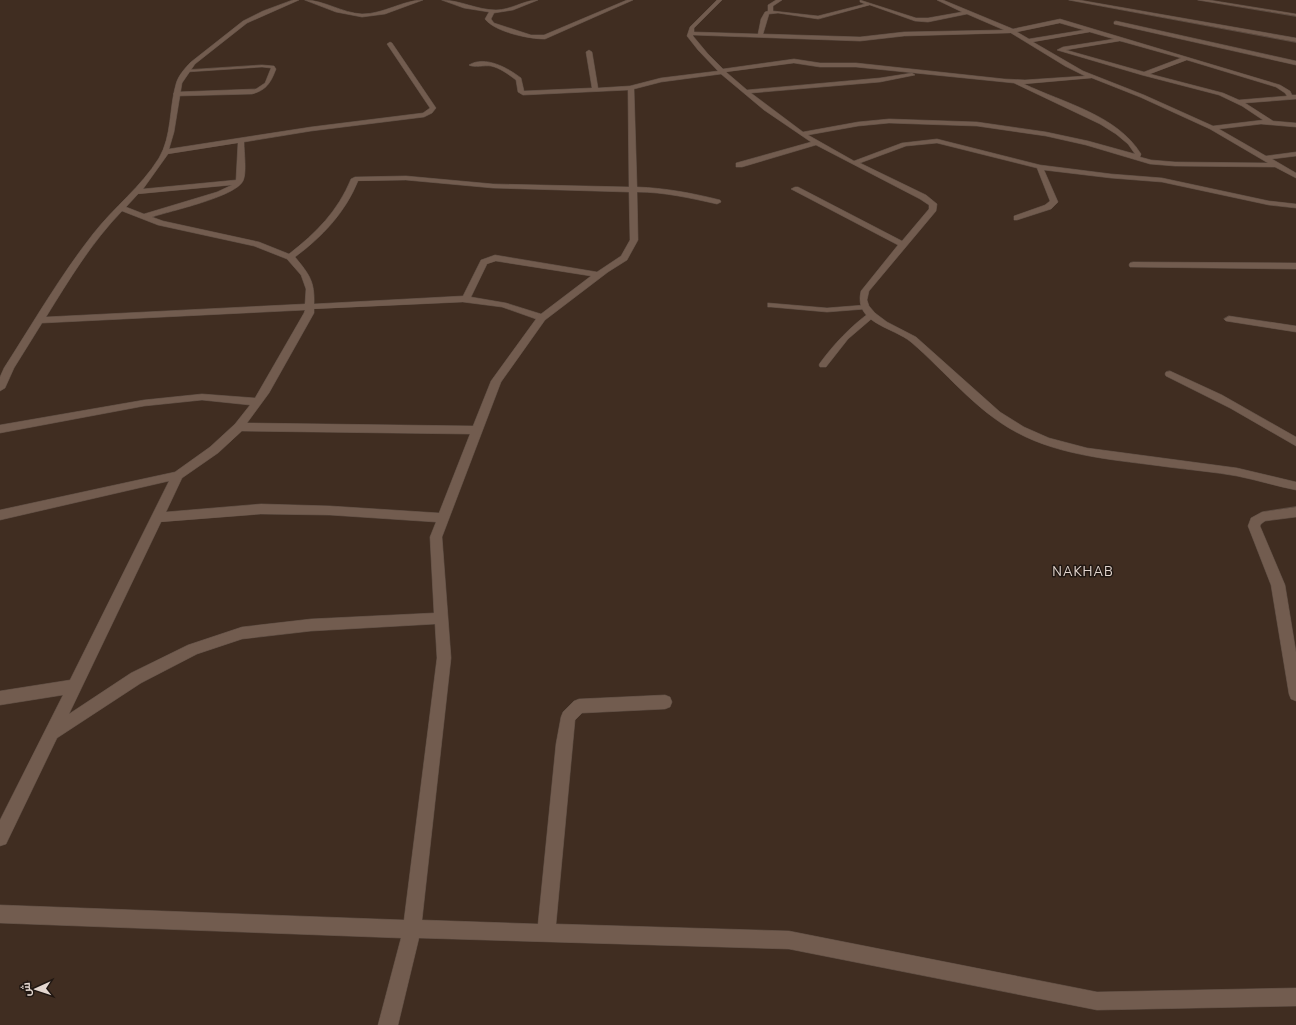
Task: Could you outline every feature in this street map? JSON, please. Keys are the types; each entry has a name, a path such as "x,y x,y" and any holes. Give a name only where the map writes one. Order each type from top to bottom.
{"street":[{"path":"0,388 9,368 82,253 103,226 137,192 155,170 165,152 171,132 176,94 179,83 186,72 194,63 246,22 265,12 298,0"},
{"path":"307,0 352,14 370,15 379,14 421,0"},
{"path":"444,0 471,8 492,11 511,9 536,0"},
{"path":"492,11 488,19 492,24 536,38 552,34 631,0"},
{"path":"720,0 692,28 690,36 696,45 722,71 763,107 816,143 924,197 933,204 933,210 865,291 862,300 865,308 872,315 884,324 913,339 996,415 1020,430 1046,441 1087,452 1237,472 1296,486"},
{"path":"771,12 770,5 780,0"},
{"path":"859,0 921,20 968,12"},
{"path":"939,0 1012,31 1067,65 1142,96 1212,128 1296,176"},
{"path":"1072,0 1296,40"},
{"path":"1200,0 1265,8 1296,15"},
{"path":"322,5 330,2"},
{"path":"760,36 767,13 771,12 818,18 869,4"},
{"path":"1107,26 1116,23 1127,10"},
{"path":"691,33 860,39 904,34 1012,31 1057,21 1120,40 1189,58 1278,86 1293,97"},
{"path":"1116,23 1296,63"},
{"path":"1028,41 1100,29"},
{"path":"1046,52 1120,40"},
{"path":"165,152 416,116 430,112 433,108 390,44"},
{"path":"1210,49 1216,46"},
{"path":"1060,50 1221,94 1239,102 1270,122"},
{"path":"589,52 595,89"},
{"path":"1144,74 1197,55"},
{"path":"472,65 482,63 502,68 520,79 521,92 523,93 631,88 636,84 648,82 794,61 812,64 856,65 1015,81 1093,76"},
{"path":"812,64 823,74"},
{"path":"746,92 880,80 927,72"},
{"path":"829,78 835,84"},
{"path":"1015,81 1037,93 1103,122 1117,131 1137,150 1138,154 1136,158"},
{"path":"388,1025 412,930 444,658 436,537 496,381 542,318 598,275 624,258 634,240 631,88"},
{"path":"1239,102 1293,97"},
{"path":"802,134 858,124 890,121 977,124 1074,140 1111,149 1150,162 1175,164 1277,165"},
{"path":"1212,128 1270,122 1296,125"},
{"path":"143,217 220,194 239,182 241,177 241,140"},
{"path":"855,163 904,143 920,140 937,141 1040,167 1104,176 1162,180 1268,203 1296,206"},
{"path":"739,165 816,143"},
{"path":"1264,158 1296,154"},
{"path":"1017,218 1048,207 1054,202 1054,197 1043,179 1040,167"},
{"path":"290,257 317,236 343,204 355,179 406,178 493,186 632,188 673,192 717,202"},
{"path":"137,192 239,182"},
{"path":"795,189 904,245"},
{"path":"0,515 178,475 214,450 239,427 264,393 309,313 310,289 306,274 290,257 256,244 161,223 121,208"},
{"path":"466,299 484,262 495,258 598,275"},
{"path":"1134,265 1296,266"},
{"path":"39,320 466,299 499,302 542,318"},
{"path":"1230,320 1296,329"},
{"path":"1170,374 1208,391 1254,416 1296,442"},
{"path":"0,429 144,404 202,397 257,402"},
{"path":"239,427 477,430"},
{"path":"0,838 178,475"},
{"path":"157,518 231,510 260,509 320,510 444,518"},
{"path":"1296,512 1262,517 1255,521 1254,526 1278,585 1296,694"},
{"path":"52,732 136,678 193,649 242,633 311,625 442,618"},
{"path":"0,698 75,686"},
{"path":"546,933 564,744 568,717 579,706 665,702"},
{"path":"0,914 412,930 789,940 1097,1001 1296,997"}],"lane":[{"path":"176,94 252,92 261,90 267,86 274,69 272,67 262,66 186,72"},
{"path":"771,305 828,310 865,308"},
{"path":"822,365 837,345 858,325 872,315"}],"district":[{"name":"NAKHAB","path":"1083,572"}]}
